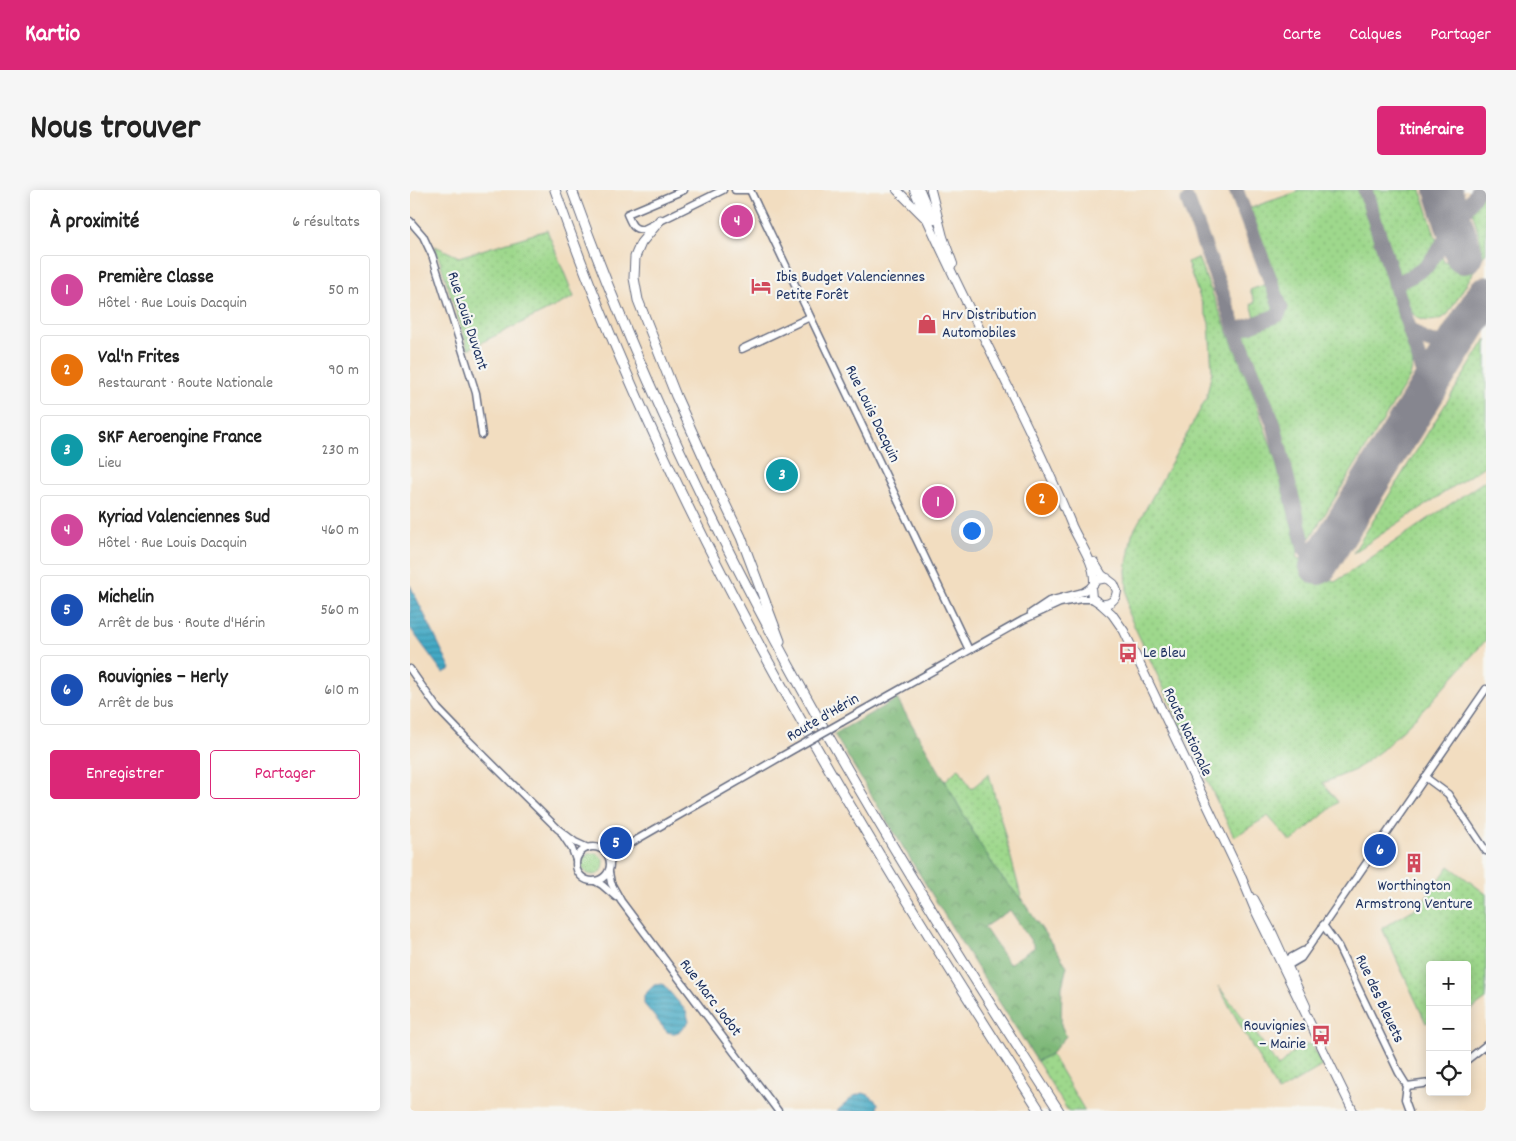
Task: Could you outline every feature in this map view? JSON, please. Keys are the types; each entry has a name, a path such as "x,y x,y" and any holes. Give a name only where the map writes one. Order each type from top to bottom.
{"highway":[{"path":"555,190 594,297 632,388 685,502 735,600 796,714 864,831 1040,1111"},
{"path":"572,190 613,300 664,420 731,558 802,692 924,898 1059,1111"},
{"path":"660,220 644,238 635,257 634,278 638,300 676,396 742,537 779,639 802,692"}],"main road":[{"path":"897,190 929,223"},
{"path":"914,190 1061,498 1092,568 1090,593 1093,599 1102,605 1110,603 1115,598"},
{"path":"920,190 985,338"},
{"path":"931,190 953,264"},
{"path":"1061,498 1097,567 1115,585 1117,590 1115,598 1117,611 1124,631"},
{"path":"1092,585 1100,578 1107,578"},
{"name":"Route Nationale","path":"1102,605 1112,614 1124,631 1241,876 1270,926 1285,965 1353,1111"}],"street":[{"path":"684,190 627,214 633,227 637,229 644,228 723,190"},
{"path":"736,190 749,190"},
{"name":"Rue Louis Dacquin","path":"749,190 969,650"},
{"name":"Rue Louis Duvant","path":"410,221 423,236 432,255 476,393 482,435"},
{"path":"742,349 810,317"},
{"name":"Route d'Hérin","path":"1023,620 1044,603 1059,597 1083,592 1092,585"},
{"name":"Route d'Hérin","path":"610,862 618,853 636,840 1023,620 1060,603 1081,598 1093,599"},
{"path":"410,669 446,718 558,829 575,842 588,848"},
{"path":"1285,965 1306,949 1486,689"},
{"path":"1425,777 1448,794 1486,851"},
{"path":"558,829 570,846 581,876 587,880 595,881 604,878 608,872 610,862 608,856 601,849 595,847 588,848 576,860"},
{"name":"Route d'Hérin","path":"601,849 614,848 636,840"},
{"name":"Rue Marc Jodot","path":"608,872 611,883 621,901 778,1111"},
{"name":"Rue Marc Jodot","path":"595,881 621,901"},
{"name":"Rue des Bleuets","path":"1323,925 1338,946 1407,1086"},
{"path":"1471,1057 1486,1045"},
{"path":"1409,1111 1405,1100 1407,1086 1426,1084"}],"green space":[{"path":"1297,190 1358,190 1413,363 1410,377 1307,543 1277,424 1243,338 1247,329 1279,317 1284,310 1247,209 1297,192"},
{"path":"1372,190 1421,190 1438,245 1421,266 1400,278"},
{"path":"1482,190 1486,190 1486,252 1448,314 1439,319 1429,321 1419,318 1411,311 1403,287 1427,271 1441,253 1444,262 1483,250 1471,207"},
{"path":"547,230 574,297 468,349 435,246 459,257"},
{"path":"1198,258 1254,397 1275,458 1298,551 1296,557 1335,582 1486,480 1486,640 1428,705 1383,749 1355,770 1323,783 1338,802 1291,842 1268,816 1234,837 1128,613 1126,570 1132,534 1206,399 1212,371 1209,323 1187,262"},
{"path":"1269,283 1275,302 1271,314 1256,320 1251,304 1255,302 1250,290"},
{"path":"1486,339 1486,465 1353,553"},
{"path":"897,699 978,841 999,874 1022,900 1067,966 1062,987 1061,1025 1066,1036 1051,1054 1037,1061 961,942 834,734","holes":["1010,910 1035,947 1009,964 984,927"]},
{"path":"959,768 971,789 989,774 1022,900 999,874 978,841 945,781"},
{"path":"593,853 601,856 604,864 601,872 593,875 585,872 582,864 585,856"},
{"path":"1449,866 1486,894 1486,999 1471,1010 1471,961 1426,961 1426,1023 1382,928 1421,905"},
{"path":"1218,986 1260,1039 1278,1067 1299,1046 1312,1044 1322,1066 1278,1092"},
{"path":"1051,1054 1085,1111 1068,1111 1037,1061"}],"water":[{"path":"410,585 451,669 443,673 410,628"},
{"path":"663,984 686,1011 689,1021 682,1029 674,1033 667,1032 644,1004 644,995 654,985"},
{"path":"863,1093 869,1095 878,1103 877,1111 837,1111 854,1096"}],"taxiway":[{"path":"1236,190 1281,308 1278,315 1241,329 1238,336 1274,425 1305,549 1316,554 1331,545"},
{"path":"1365,190 1425,378 1422,398"},
{"path":"1395,284 1427,266 1478,190"},
{"path":"1188,201 1238,336"},
{"path":"1409,328 1423,339 1436,343 1443,343 1457,337 1464,331"}],"runway":[{"path":"1443,190 1464,255"},
{"path":"1318,566 1486,295"}],"place":[{"name":"Kyriad Valenciennes Sud","path":"737,221"},
{"name":"Ibis Budget Valenciennes Petite Forêt","path":"761,286"},
{"name":"Hrv Distribution Automobiles","path":"927,324"},
{"name":"SKF Aeroengine France","path":"782,475"},
{"name":"Val'n Frites","path":"1042,499"},
{"name":"Première Classe","path":"938,502"},
{"name":"Le Bleu","path":"1128,653"},
{"name":"Michelin","path":"616,843"},
{"name":"Rouvignies – Herly","path":"1380,850"},
{"name":"Worthington Armstrong Venture","path":"1414,863"},
{"name":"Rouvignies – Mairie","path":"1321,1035"}]}
